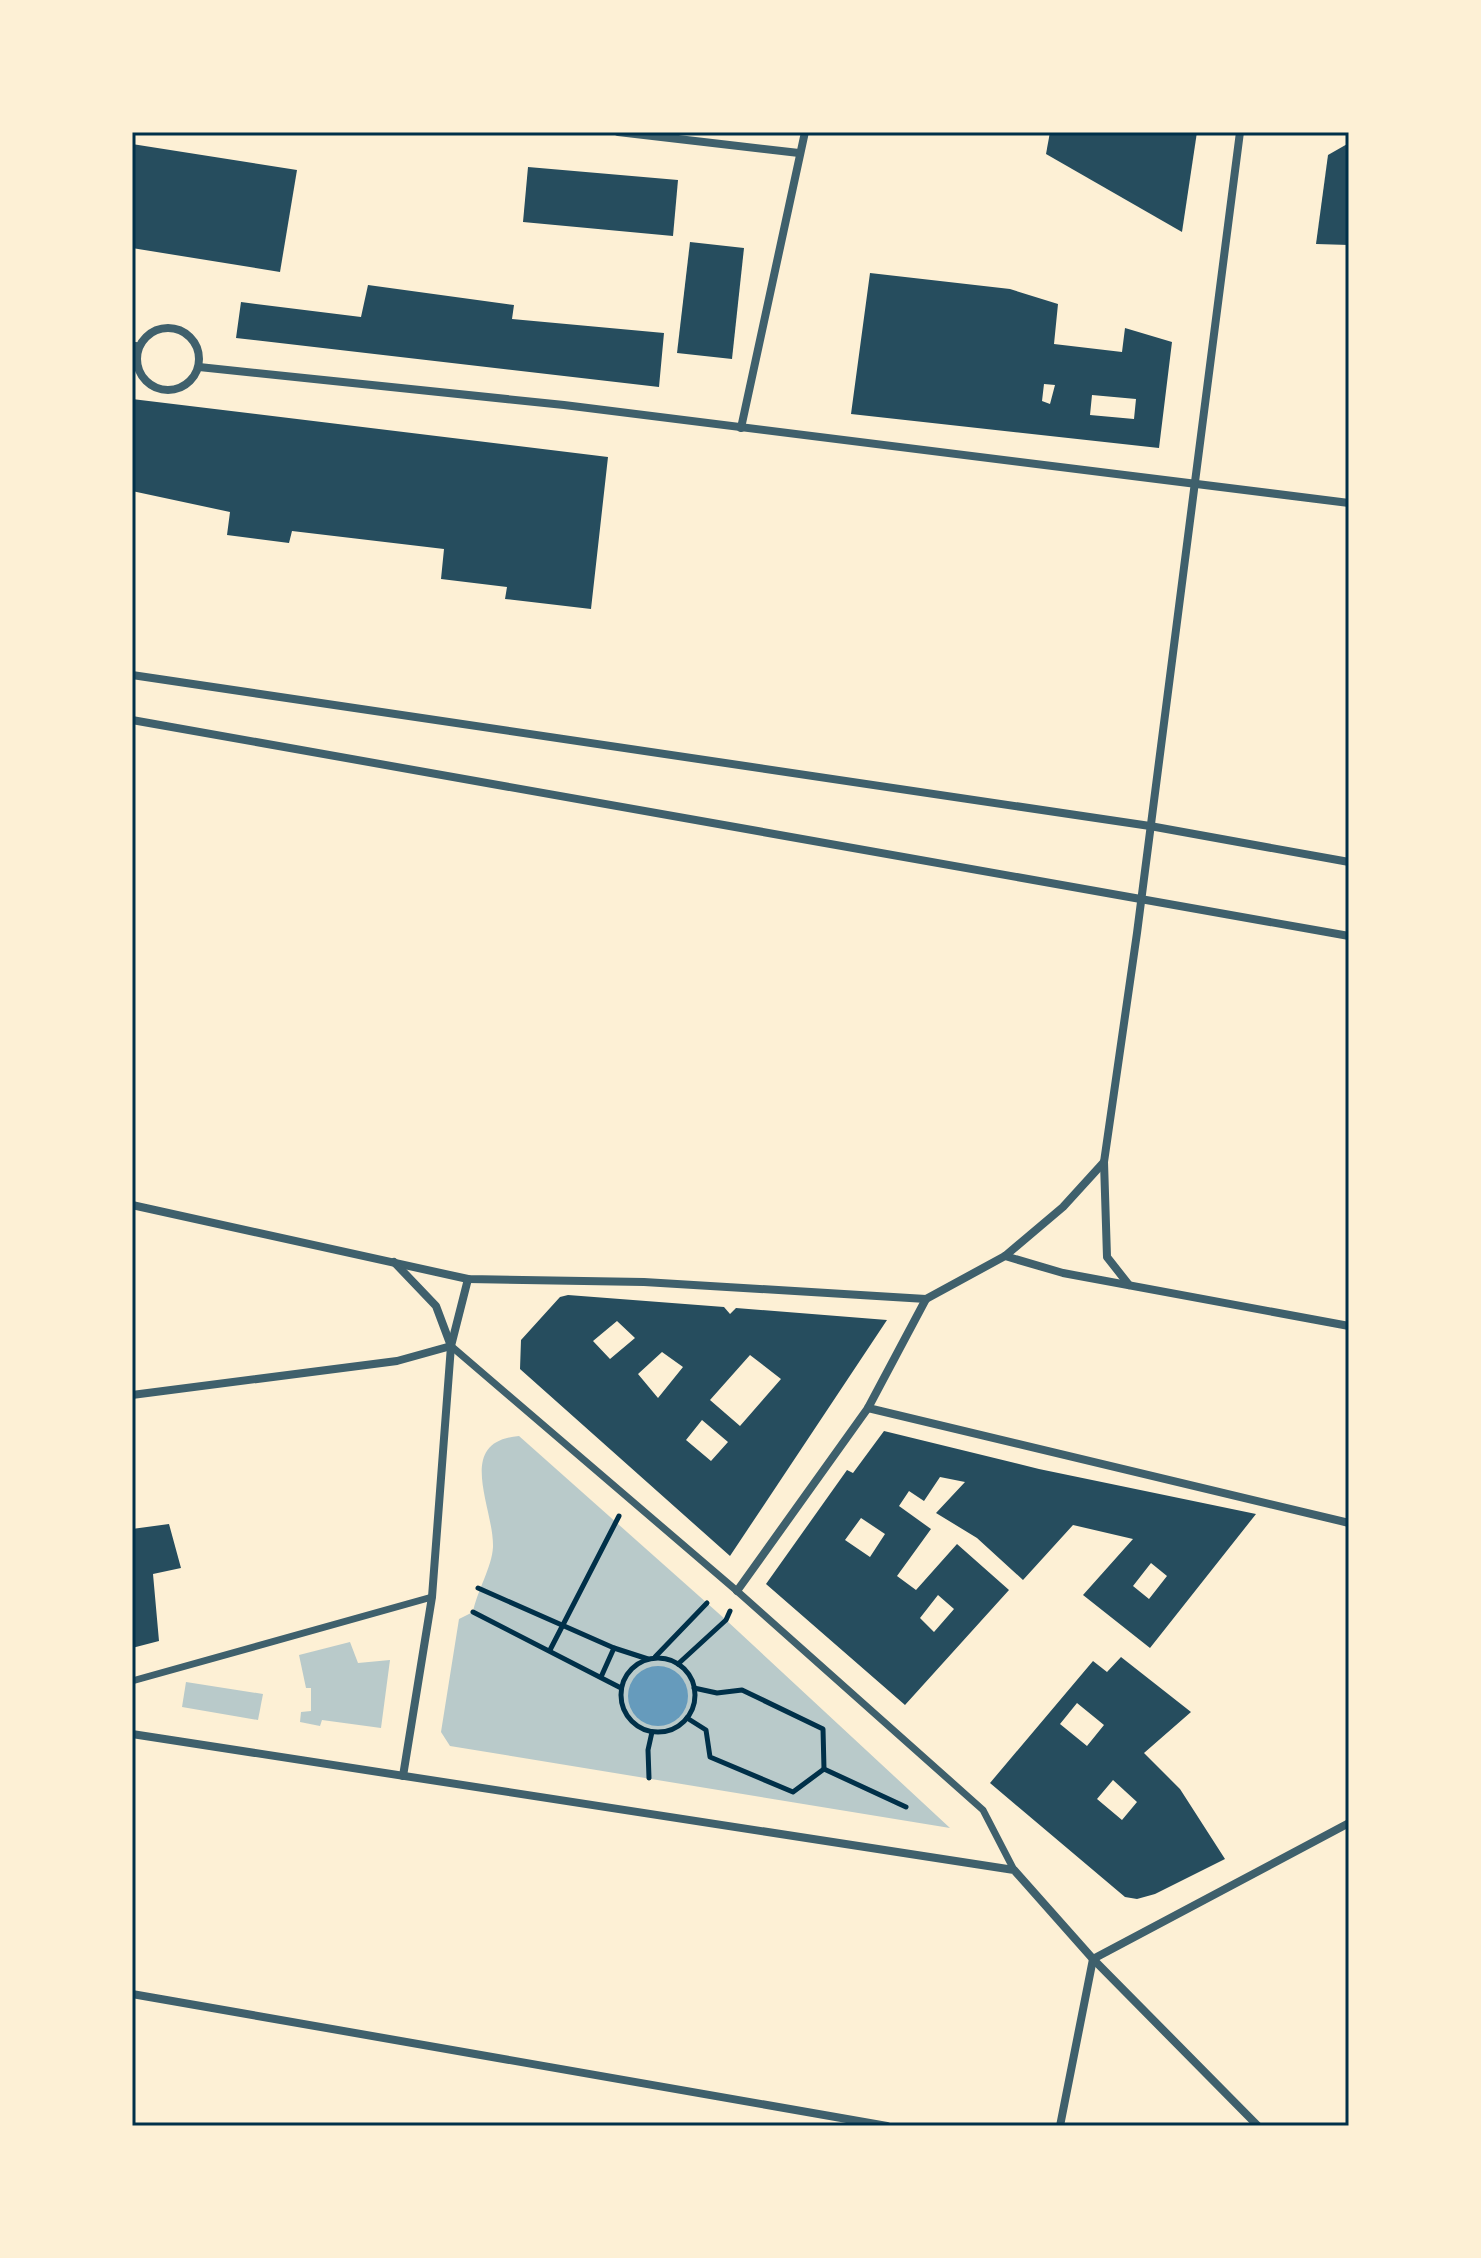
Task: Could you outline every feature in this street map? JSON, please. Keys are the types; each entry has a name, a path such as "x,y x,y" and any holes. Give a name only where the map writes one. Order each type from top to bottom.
{"street":[{"path":"618,132 799,153"},
{"path":"741,428 805,132"},
{"path":"1130,1285 1107,1257 1104,1162 1240,132"},
{"path":"156,329 179,329 196,345 199,367 183,386 170,390 156,388 145,381 138,369 136,346 156,329"},
{"path":"199,367 564,405 1349,503"},
{"path":"132,675 1150,826 1349,862"},
{"path":"132,720 1349,936"},
{"path":"132,1205 468,1279 644,1282 926,1299 1005,1256 1063,1207 1104,1162"},
{"path":"1005,1256 1063,1273 1349,1326"},
{"path":"394,1262 436,1306 451,1346 737,1591 983,1810 1014,1870 1093,1959 1258,2126"},
{"path":"403,1776 432,1597 451,1346 468,1279"},
{"path":"737,1591 868,1408 926,1299"},
{"path":"132,1395 397,1361 451,1346"},
{"path":"868,1408 1349,1523"},
{"path":"132,1681 432,1597"},
{"path":"132,1734 1014,1870"},
{"path":"1093,1959 1349,1823"},
{"path":"1060,2126 1093,1959"},
{"path":"132,1994 887,2126"}],"path":[{"path":"550,1650 615,1520 632,1501"},
{"path":"478,1588 614,1648 652,1658 678,1664 686,1671 694,1688 693,1707 678,1727 652,1732 630,1720 620,1700 621,1688 633,1667 652,1658 707,1603"},
{"path":"678,1664 726,1620 737,1591"},
{"path":"473,1612 621,1688"},
{"path":"601,1677 614,1648"},
{"path":"694,1688 717,1693 742,1690 823,1729 824,1769"},
{"path":"687,1718 706,1730 710,1757 793,1792 824,1769"},
{"path":"649,1778 648,1750 652,1732"},
{"path":"824,1769 906,1807"}],"shaded area":[{"path":"519,1436 726,1620 950,1828 450,1746 441,1732 459,1619 473,1612 493,1547 482,1463 488,1450 499,1441"},
{"path":"350,1642 358,1663 390,1660 381,1728 322,1720 320,1726 300,1722 301,1712 311,1711 311,1688 306,1688 299,1655"},
{"path":"186,1682 263,1694 258,1720 182,1707"}],"water":[{"path":"658,1666 679,1675 688,1696 679,1717 658,1726 637,1717 628,1696 637,1675"}],"building":[{"path":"1050,132 1197,132 1182,232 1046,154"},
{"path":"1349,143 1349,245 1316,244 1328,155"},
{"path":"132,144 297,170 280,272 132,248"},
{"path":"528,167 678,180 673,236 523,222"},
{"path":"690,242 744,248 732,359 677,353"},
{"path":"870,273 1010,289 1058,304 1054,344 1122,352 1125,328 1172,342 1159,448 851,414","holes":["1044,384 1055,385 1050,404 1042,401","1092,395 1136,399 1134,419 1090,415"]},
{"path":"368,285 514,305 512,319 664,333 659,387 236,338 241,302 361,317"},
{"path":"132,399 608,457 591,609 505,599 507,587 441,579 444,549 292,531 289,543 227,535 230,512 132,491"},
{"path":"568,1295 724,1307 730,1314 736,1308 887,1320 730,1556 520,1369 521,1340 560,1297","holes":["617,1321 635,1338 610,1359 593,1341","662,1352 683,1367 658,1398 638,1374","750,1355 781,1379 740,1426 710,1400","702,1420 728,1442 711,1461 686,1440"]},
{"path":"884,1431 1039,1469 1256,1514 1150,1648 1083,1595 1133,1539 1073,1525 1023,1580 977,1538 936,1513 965,1482 940,1477 924,1501 909,1491 899,1506 931,1529 897,1576 916,1590 957,1544 1009,1590 905,1705 766,1584 847,1470 853,1473","holes":["861,1518 885,1534 870,1557 845,1540","1151,1563 1167,1576 1149,1599 1133,1586","938,1595 954,1609 934,1632 920,1618"]},
{"path":"169,1524 181,1568 153,1574 159,1641 132,1648 132,1529"},
{"path":"1121,1657 1191,1712 1144,1753 1180,1789 1225,1859 1155,1894 1137,1899 1125,1897 990,1783 1093,1661 1107,1672","holes":["1077,1703 1104,1725 1087,1746 1060,1724","1113,1780 1137,1802 1122,1820 1097,1799"]}]}
